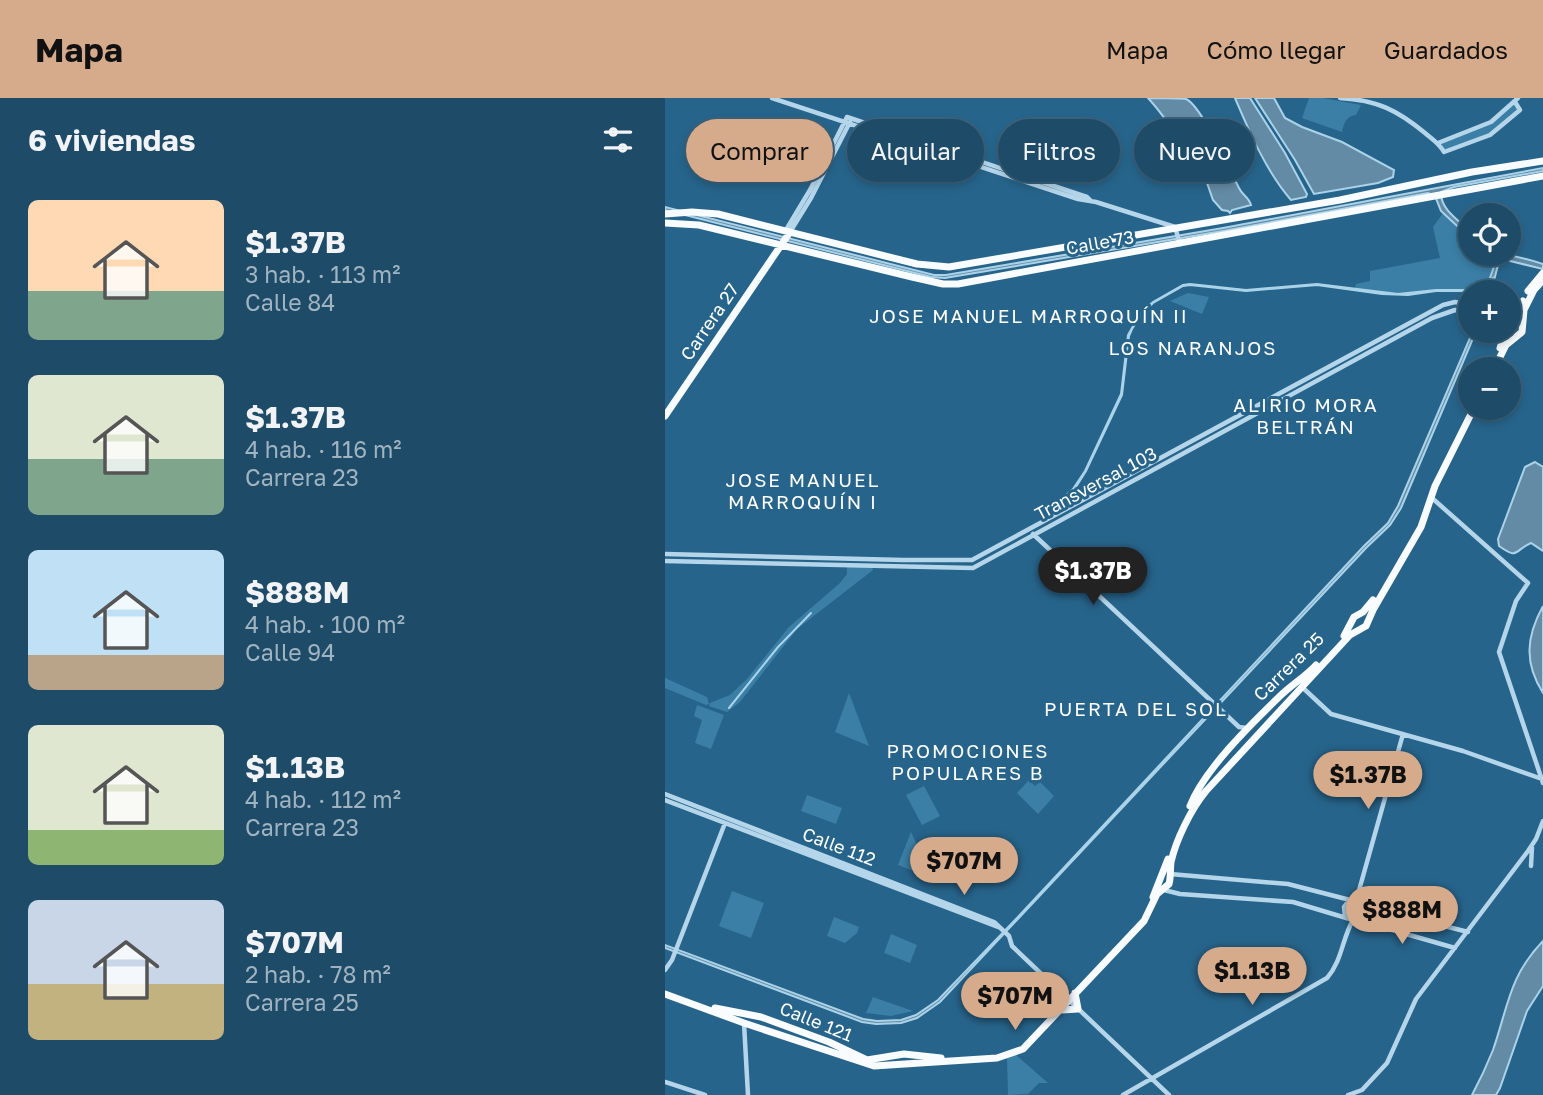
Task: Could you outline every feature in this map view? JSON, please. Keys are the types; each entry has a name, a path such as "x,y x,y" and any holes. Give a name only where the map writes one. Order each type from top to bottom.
{"main road":[{"name":"Calle 73","path":"665,223 699,225 784,238 933,267 959,267 1178,230 1543,161"},
{"name":"Calle 73","path":"669,214 696,212 724,215 784,238 943,284 958,284 1543,176"},
{"name":"Carrera 27","path":"665,408 784,238"},
{"name":"Carrera 27","path":"665,416 784,238"},
{"path":"992,263 994,276"},
{"path":"1521,332 1521,322 1529,299 1543,273"},
{"path":"1521,305 1540,281"},
{"path":"1465,420 1430,484 1417,526 1381,589 1363,612 1355,616 1354,628 1365,627 1421,527 1431,497 1466,420"},
{"path":"1363,612 1368,615 1369,620"},
{"name":"Carrera 25","path":"1167,874 1195,804 1354,628"},
{"name":"Carrera 25","path":"1167,874 1195,795 1218,764 1273,703 1301,680 1354,628"},
{"path":"1273,703 1280,703 1280,710"},
{"path":"1218,764 1217,770 1225,770"},
{"path":"958,1060 1012,1050 1032,1034 1143,917 1167,874"},
{"path":"958,1060 997,1058 1023,1049 1144,921 1161,888"},
{"name":"Calle 121","path":"665,992 744,1023 874,1066 958,1060"},
{"name":"Calle 121","path":"665,992 721,1010 755,1016 834,1044 867,1060 906,1055 958,1060"},
{"path":"1058,1012 1066,1008 1078,1009 1076,993"},
{"path":"793,1040 791,1034 796,1031"},
{"path":"905,1065 909,1061 906,1055"}],"street":[{"path":"772,98 847,120"},
{"path":"1340,98 1361,99 1403,115 1438,143 1444,152 1490,135 1520,110 1516,100 1491,122 1438,143"},
{"path":"784,238 847,122"},
{"path":"984,167 1178,230 1180,243"},
{"name":"Transversal 103","path":"665,561 973,568 1257,413 1449,303 1458,303"},
{"name":"Transversal 103","path":"665,554 972,560 1256,405 1422,320 1458,310"},
{"path":"1256,405 1257,413"},
{"path":"1251,408 1257,413"},
{"path":"1431,497 1528,583 1516,601 1501,643 1501,658 1542,781"},
{"path":"1064,509 1063,514 1067,515"},
{"path":"1049,517 1054,519 1053,524"},
{"path":"1442,518 1454,518"},
{"path":"1033,534 1239,727 1240,739"},
{"path":"710,555 714,558 710,562"},
{"path":"721,555 717,559 721,562"},
{"path":"903,560 906,562 904,567"},
{"path":"914,560 911,563 914,567"},
{"path":"1302,687 1331,714 1464,751 1542,781"},
{"path":"1239,727 1252,727"},
{"path":"1348,929 1343,907 1355,902 1358,894 1403,734"},
{"name":"Calle 112","path":"665,794 726,821 1001,929 1009,936 1012,946 1169,1095"},
{"name":"Calle 112","path":"665,800 726,821"},
{"path":"665,970 675,954 726,821"},
{"path":"1348,1095 1364,1087 1387,1063 1414,1002 1532,846 1543,821"},
{"path":"1531,866 1532,846"},
{"path":"1167,874 1288,884 1468,932"},
{"path":"1161,888 1180,894 1293,902 1455,948"},
{"path":"1123,1095 1327,978 1338,962 1348,929 1363,911 1355,902"},
{"path":"744,1023 748,1095"},
{"path":"665,1082 705,1095"}],"shaded area":[{"path":"1148,98 1186,99 1203,119 1165,119"},
{"path":"1235,98 1250,98 1285,153 1307,194 1306,197 1291,200 1282,189 1255,142 1255,119 1245,119"},
{"path":"1255,98 1274,98 1285,118 1342,142 1394,170 1393,177 1378,183 1314,194"},
{"path":"1309,98 1361,105 1356,115 1346,121 1342,132 1302,118"},
{"path":"1514,104 1518,110 1489,134 1444,150 1440,144 1492,124"},
{"path":"1543,168 1543,171 1454,187 1441,192 1443,204 1458,221 1458,227 1441,211 1435,196 1428,193 945,278 931,277 665,210 665,207 934,275 1223,228"},
{"path":"1207,182 1236,182 1251,205 1230,213 1222,210 1213,200"},
{"path":"1443,213 1458,227 1458,266 1494,266 1490,278 1458,280 1458,290 1398,294 1355,289 1356,284 1370,281 1370,271 1440,258 1433,227"},
{"path":"1521,258 1543,264 1543,269 1521,264"},
{"path":"1494,266 1498,266 1494,280 1488,280"},
{"path":"1190,284 1246,290 1317,284 1398,294 1458,291 1408,295 1382,294 1317,285 1246,291 1183,286 1153,303 1132,329 1122,395 1086,471 1074,490 1056,504 1073,489 1085,471 1121,394 1128,335 1140,314 1153,302 1183,285"},
{"path":"1188,293 1209,297 1202,314 1170,301"},
{"path":"1468,343 1471,343 1465,357 1462,357"},
{"path":"1458,366 1458,373 1401,508 1390,525 940,1002 917,1018 901,1023 862,1022 665,948 665,945 863,1019 901,1020 916,1015 938,1000 1016,919 1388,523 1398,506"},
{"path":"1535,462 1543,467 1543,551 1531,543 1516,553 1510,553 1499,546 1498,539 1525,467"},
{"path":"847,566 872,567 873,570 797,629 740,702 727,712 709,706 710,703 730,695 747,679 789,627 840,583 847,574"},
{"path":"1543,606 1543,693 1533,671 1529,650 1533,628"},
{"path":"665,678 707,697 709,704 665,688"},
{"path":"849,693 869,746 835,732"},
{"path":"697,705 724,715 711,749 695,743 702,720 694,716"},
{"path":"1029,780 1035,786 1040,782 1054,796 1038,814 1017,793"},
{"path":"924,786 940,816 922,825 906,795"},
{"path":"807,795 842,808 836,824 801,811"},
{"path":"911,832 930,873 927,876 898,865"},
{"path":"732,891 764,903 751,938 719,926"},
{"path":"834,917 859,927 857,933 845,943 827,936"},
{"path":"891,934 917,945 910,963 884,953"},
{"path":"1543,941 1543,986 1527,1011 1500,1088 1496,1095 1472,1095 1493,1050 1516,980"},
{"path":"873,997 913,1011 891,1016 866,1013"},
{"path":"1016,1055 1048,1083 1039,1083 1028,1094 1008,1095 1007,1058"}],"waterway":[{"path":"729,708 778,647 811,613"}],"district":[{"name":"JOSE MANUEL MARROQUÍN II","path":"1029,316"},
{"name":"LOS NARANJOS","path":"1193,348"},
{"name":"ALIRIO MORA BELTRÁN","path":"1306,416"},
{"name":"JOSE MANUEL MARROQUÍN I","path":"803,491"},
{"name":"PUERTA DEL SOL","path":"1136,709"},
{"name":"PROMOCIONES POPULARES B","path":"968,762"}]}
